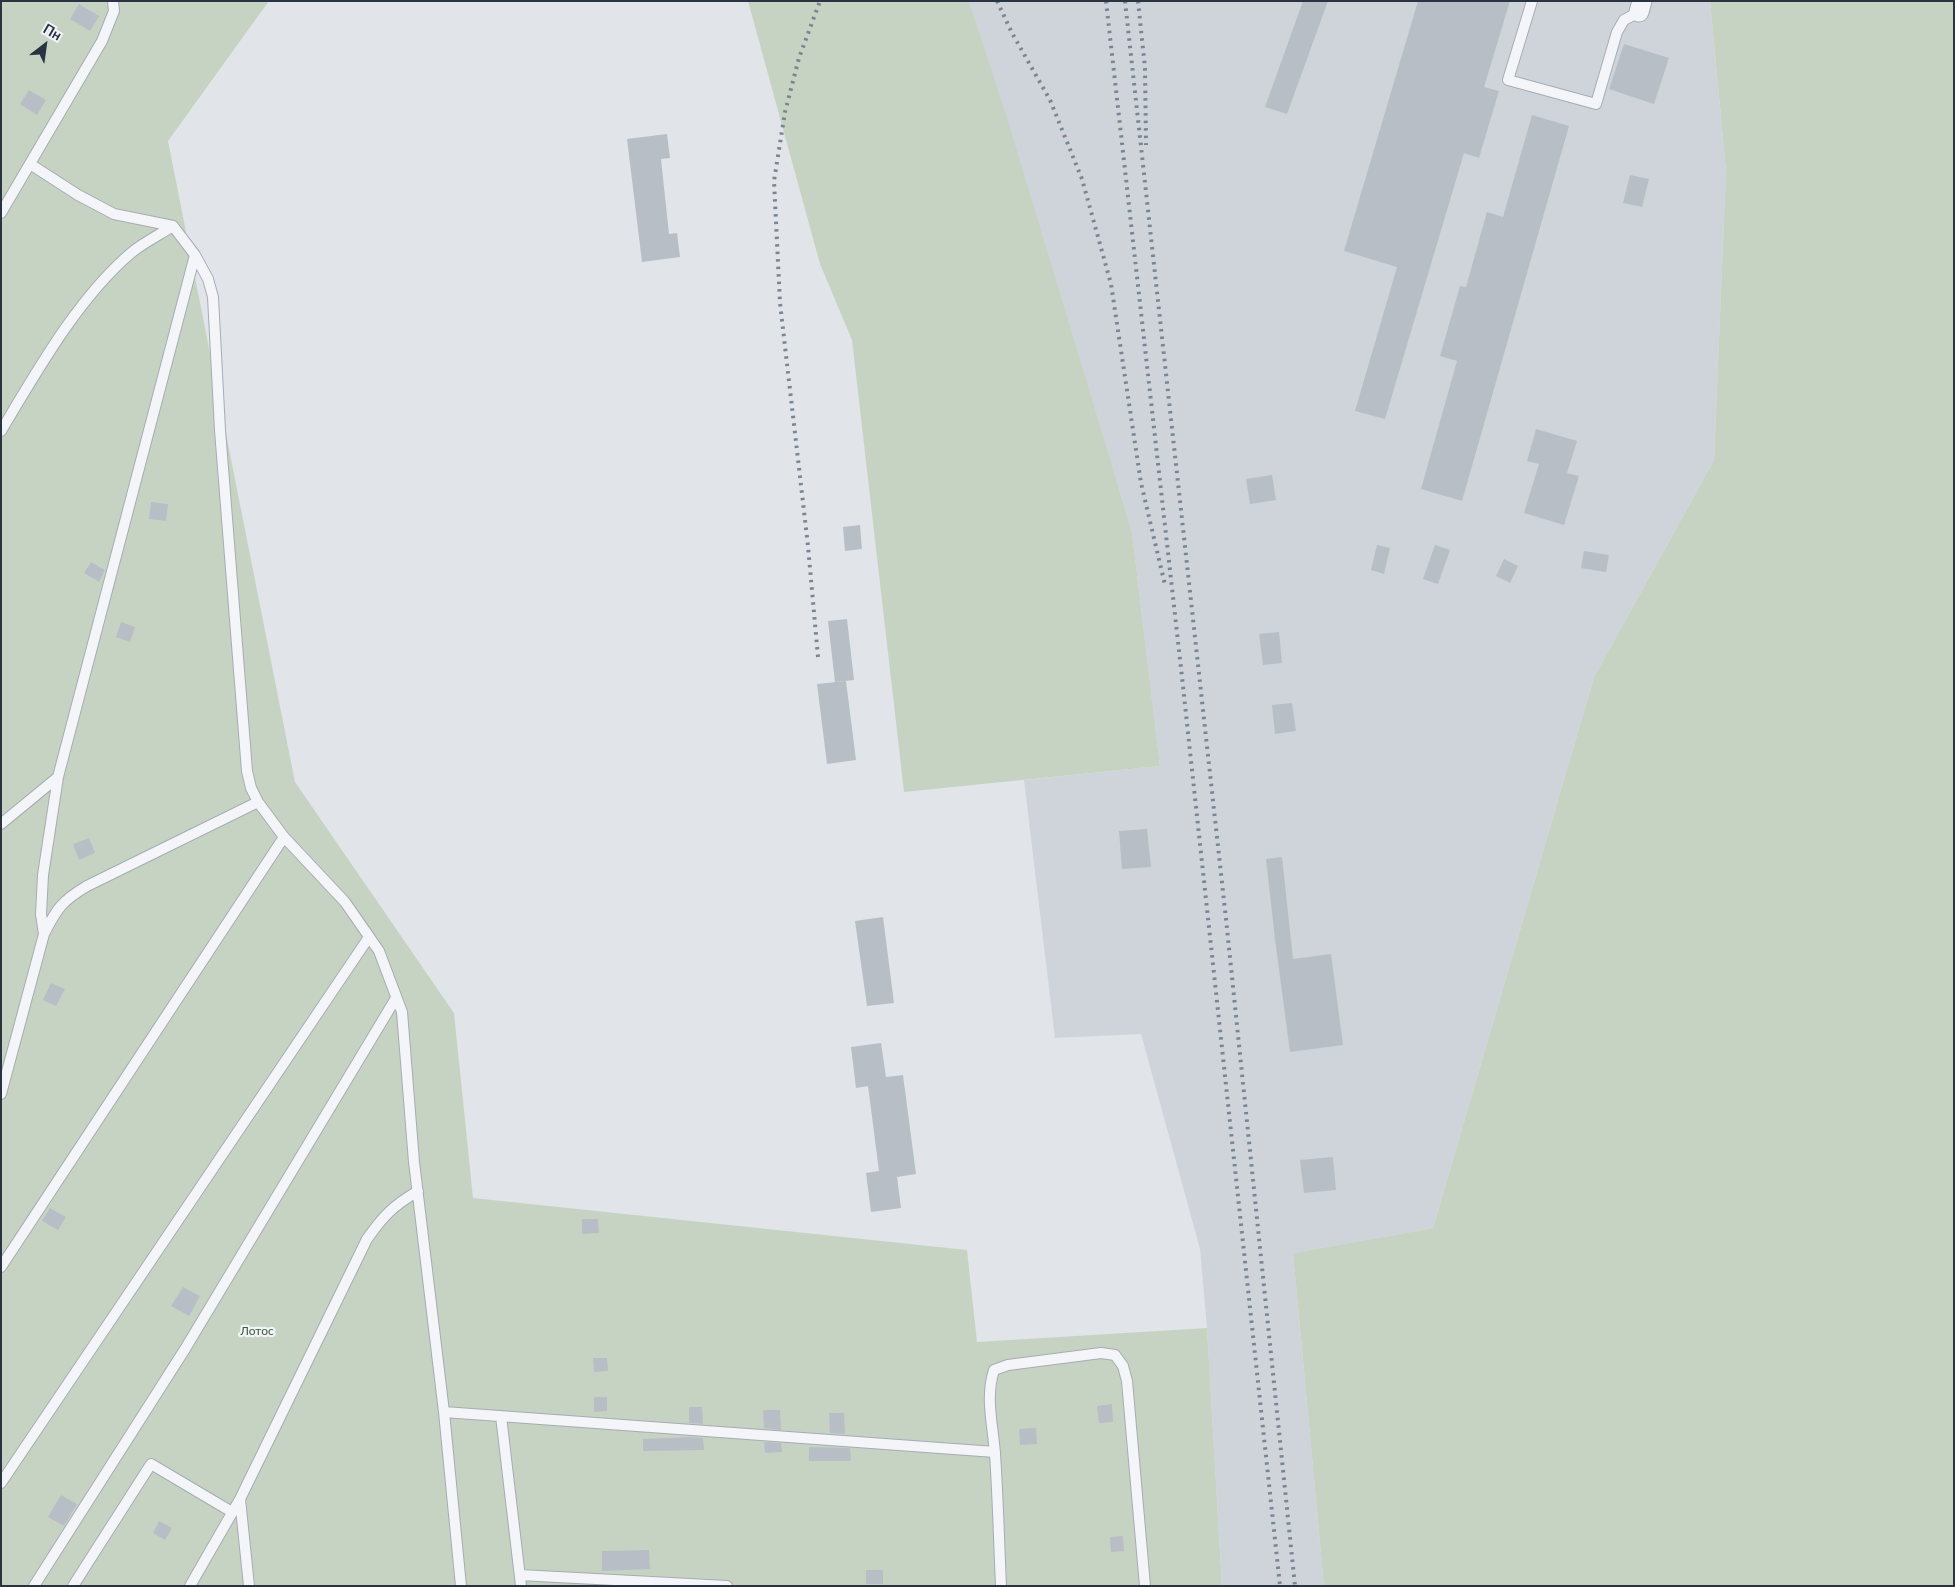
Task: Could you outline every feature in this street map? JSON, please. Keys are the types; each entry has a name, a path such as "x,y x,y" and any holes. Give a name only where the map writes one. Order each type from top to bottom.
{"lane":[{"path":"1,212 102,41 114,11 113,1"},
{"path":"1532,1 1508,80 1596,104 1617,32 1624,20 1640,7"},
{"path":"30,164 78,195 114,214 173,226 196,254 208,279 213,298 220,430 246,771 258,802 284,837 345,902 369,937 378,951 402,1012 418,1191 444,1412 461,1586"},
{"path":"1,431 36,374 86,300 131,253 173,226"},
{"path":"44,934 40,914 43,875 58,777 196,254"},
{"path":"1,824 58,777"},
{"path":"1,1094 44,934 56,910 67,898 87,886 258,802"},
{"path":"1,1267 284,837"},
{"path":"1,1483 369,937"},
{"path":"34,1586 185,1350 396,998"},
{"path":"190,1586 240,1499 368,1239 382,1217 397,1204 418,1191"},
{"path":"1001,1586 995,1452 989,1384 994,1370 1008,1365 1101,1353 1116,1356 1124,1366 1129,1395 1145,1586"},
{"path":"444,1412 995,1452"},
{"path":"502,1416 520,1580 728,1586"},
{"path":"73,1586 151,1464 232,1512"},
{"path":"240,1499 249,1586"}],"shaded area":[{"path":"969,1 1710,1 1726,171 1714,460 1594,677 1433,1228 1293,1253 1324,1586 1222,1586 1207,1328 1200,1249 1141,1034 1055,1038 1024,780 1160,766 1132,532"}],"green space":[{"name":"Лотос","path":"1,1 269,1 168,141 295,782 454,1013 473,1198 967,1250 977,1342 1207,1328 1222,1586 1,1586"},
{"path":"748,1 969,1 1008,121 1132,532 1160,766 904,792 852,340 820,264"},
{"path":"1710,1 1954,1 1954,1586 1324,1586 1293,1253 1433,1228 1594,677 1714,460 1726,171"}],"building":[{"path":"1303,1 1328,1 1287,114 1265,107"},
{"path":"1418,1 1510,1 1484,87 1499,91 1479,158 1464,153 1385,419 1355,411 1397,267 1344,251"},
{"path":"79,4 99,16 90,31 70,19"},
{"path":"1624,44 1669,58 1654,104 1609,89"},
{"path":"29,90 46,100 37,115 20,104"},
{"path":"1532,115 1569,126 1462,501 1421,489 1457,361 1440,356 1460,286 1466,287 1487,212 1503,217"},
{"path":"667,134 670,158 661,159 669,234 677,233 680,257 642,262 627,139"},
{"path":"1630,175 1649,179 1642,207 1623,203"},
{"path":"1536,429 1577,441 1567,473 1579,476 1564,525 1524,513 1539,464 1527,461"},
{"path":"1272,475 1276,500 1250,504 1246,479"},
{"path":"151,502 168,504 166,521 149,519"},
{"path":"860,525 862,549 845,551 843,527"},
{"path":"1377,545 1390,548 1384,574 1371,570"},
{"path":"1435,545 1450,550 1438,584 1423,579"},
{"path":"1584,551 1609,555 1606,572 1581,568"},
{"path":"1504,559 1518,566 1510,583 1496,576"},
{"path":"91,562 105,570 99,582 84,573"},
{"path":"847,619 854,680 835,682 828,621"},
{"path":"121,622 135,627 130,642 116,637"},
{"path":"1279,632 1282,663 1263,665 1259,634"},
{"path":"846,681 856,760 827,764 817,684"},
{"path":"1292,703 1296,731 1275,734 1272,705"},
{"path":"1147,829 1151,867 1122,869 1119,831"},
{"path":"89,838 95,853 79,860 73,844"},
{"path":"1282,857 1293,959 1331,954 1343,1045 1290,1052 1266,859"},
{"path":"883,917 894,1003 867,1006 855,921"},
{"path":"51,983 65,989 56,1006 43,1000"},
{"path":"881,1043 886,1077 903,1075 916,1174 897,1177 901,1208 871,1212 866,1173 879,1171 868,1086 856,1088 851,1047"},
{"path":"1333,1157 1336,1190 1304,1193 1300,1160"},
{"path":"50,1208 66,1217 58,1230 42,1221"},
{"path":"582,1219 598,1219 599,1233 582,1234"},
{"path":"183,1287 200,1296 189,1316 171,1306"},
{"path":"593,1358 607,1358 608,1371 594,1372"},
{"path":"594,1397 607,1397 607,1411 594,1412"},
{"path":"1112,1404 1113,1422 1099,1423 1097,1406"},
{"path":"689,1407 702,1407 703,1424 689,1423"},
{"path":"763,1410 780,1410 781,1430 764,1428"},
{"path":"829,1413 844,1413 845,1434 830,1433"},
{"path":"1036,1428 1037,1444 1020,1445 1019,1429"},
{"path":"703,1438 704,1450 643,1451 643,1439"},
{"path":"764,1442 781,1443 782,1452 765,1453"},
{"path":"809,1447 850,1448 851,1461 809,1461"},
{"path":"61,1495 77,1504 64,1526 48,1517"},
{"path":"159,1521 172,1528 165,1540 153,1533"},
{"path":"1123,1536 1124,1551 1111,1552 1110,1537"},
{"path":"649,1550 650,1569 602,1571 602,1551"},
{"path":"866,1570 883,1570 883,1584 866,1584"}],"railway":[{"path":"818,657 808,546 780,303 774,181 785,112 799,58 820,1"},
{"path":"997,1 1012,33 1050,100 1082,179 1111,284 1141,483 1165,585"},
{"path":"1106,1 1182,677 1280,1586"},
{"path":"1125,1 1226,919 1295,1586"},
{"path":"1138,1 1145,68 1146,145"}]}
